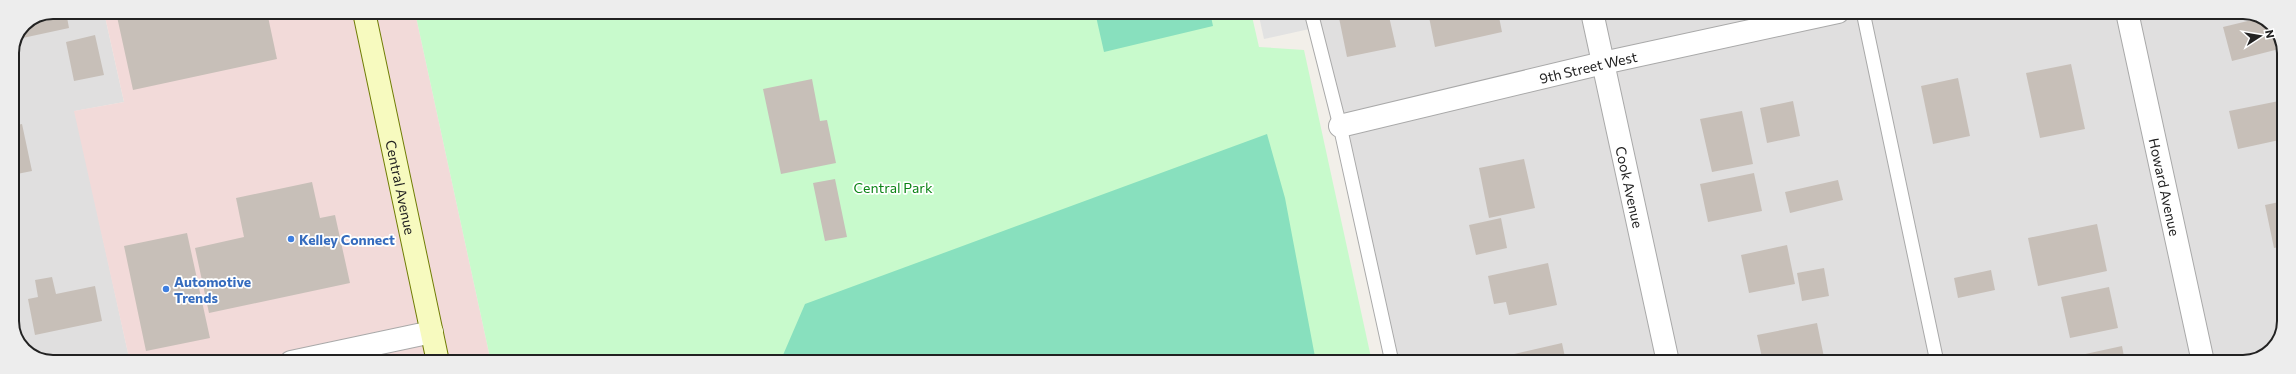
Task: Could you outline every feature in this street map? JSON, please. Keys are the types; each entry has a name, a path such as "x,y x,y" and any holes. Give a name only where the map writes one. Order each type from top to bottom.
{"main road":[{"name":"Central Avenue","path":"365,19 437,355"}],"street":[{"name":"Cook Avenue","path":"1594,19 1666,355"},
{"name":"9th Street West","path":"1340,126 1603,63 1806,19"},
{"name":"Howard Avenue","path":"2129,19 2201,355"},
{"path":"325,355 432,332"}],"lane":[{"path":"1313,19 1340,126 1390,355"},
{"path":"1864,19 1936,355"}],"shaded area":[{"path":"106,19 124,102 75,111 128,355 48,355 32,348 27,344 19,324 20,46 29,29 46,20"},
{"path":"106,19 417,19 489,355 128,355 74,111 124,102"},
{"path":"1260,19 1312,19 1314,28 1264,39"},
{"path":"1316,19 2248,19 2266,27 2276,44 2277,326 2274,336 2266,347 2256,352 2243,355 1390,355"}],"green space":[{"name":"Central Park","path":"417,19 1253,19 1259,47 1304,50 1370,355 489,355"},
{"path":"1097,19 1212,19 1213,26 1104,52"},
{"path":"1267,134 1285,198 1315,355 783,355 805,304"}],"building":[{"path":"67,19 69,28 23,38 29,29 34,25 46,20"},
{"path":"118,19 268,19 277,59 133,90"},
{"path":"1339,19 1390,19 1396,47 1347,57"},
{"path":"1429,19 1499,19 1502,32 1435,47"},
{"path":"2251,20 2254,21 2269,30 2276,44 2277,50 2232,61 2223,27"},
{"path":"95,35 104,75 74,81 66,42"},
{"path":"2071,64 2085,129 2040,138 2026,73"},
{"path":"1958,78 1970,136 1933,144 1921,86"},
{"path":"812,79 820,121 827,120 836,163 781,174 763,89"},
{"path":"1793,101 1800,136 1767,143 1760,108"},
{"path":"2277,101 2277,141 2238,149 2229,111"},
{"path":"1742,111 1753,164 1712,172 1700,119"},
{"path":"22,124 32,171 19,174 19,125"},
{"path":"1524,159 1535,208 1489,218 1479,168"},
{"path":"1754,173 1762,211 1708,222 1700,184"},
{"path":"835,179 847,237 825,241 813,183"},
{"path":"1838,180 1843,200 1790,213 1785,192"},
{"path":"312,182 320,218 335,215 350,283 209,313 195,248 244,237 236,198"},
{"path":"2277,202 2277,247 2274,248 2265,205"},
{"path":"1501,218 1507,248 1476,255 1469,225"},
{"path":"2097,224 2107,271 2038,286 2028,238"},
{"path":"187,233 210,338 146,351 124,246"},
{"path":"1787,245 1795,284 1749,293 1741,255"},
{"path":"1548,263 1557,305 1509,315 1506,302 1494,304 1488,276"},
{"path":"1824,268 1829,296 1802,301 1797,273"},
{"path":"1991,270 1995,290 1958,298 1954,278"},
{"path":"52,277 56,294 95,286 102,321 35,335 28,299 38,297 35,280"},
{"path":"2109,287 2118,328 2070,338 2061,297"},
{"path":"1817,323 1824,355 1761,355 1757,335"},
{"path":"1562,343 1565,355 1510,355"},
{"path":"2122,346 2124,355 2081,355"}],"place":[{"name":"Kelley Connect","path":"291,239"},
{"name":"Automotive Trends","path":"166,289"}]}
